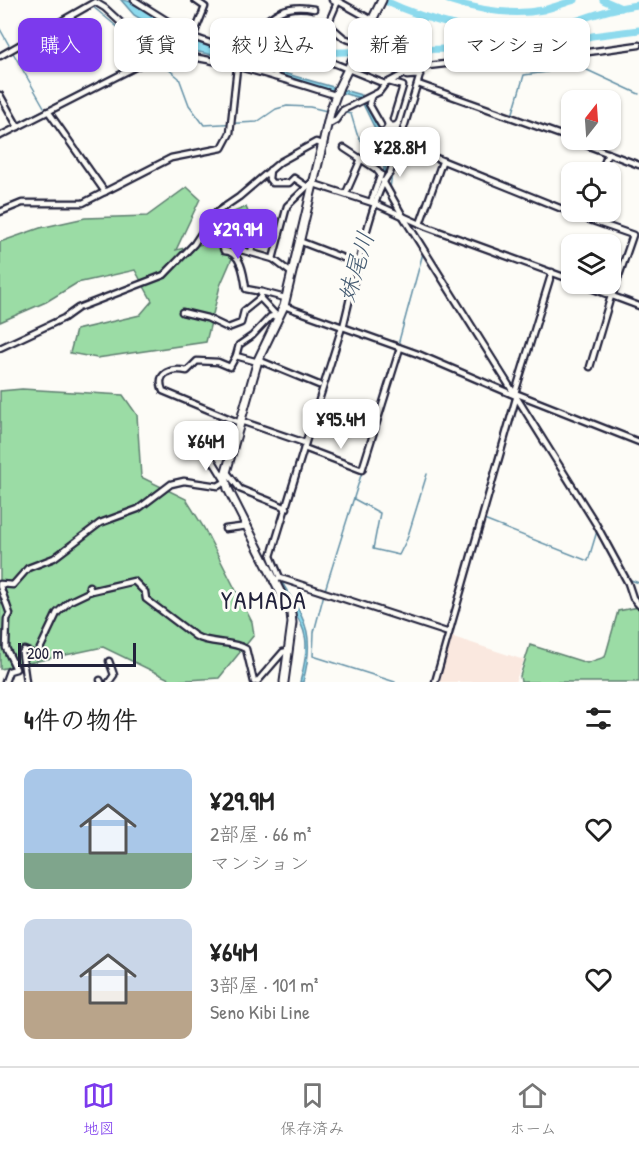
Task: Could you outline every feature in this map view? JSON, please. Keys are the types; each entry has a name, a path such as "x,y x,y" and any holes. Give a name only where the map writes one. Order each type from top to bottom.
{"main road":[{"path":"373,18 382,0"},
{"path":"284,682 292,617 276,579 225,477 258,361 285,302 290,272 315,182 330,111 348,70"}],"street":[{"path":"134,0 163,18"},
{"path":"195,0 205,7 198,24"},
{"path":"334,0 371,18"},
{"path":"331,18 337,3 334,0"},
{"path":"264,18 273,8 296,3 314,9"},
{"path":"0,56 91,4 105,8 115,18"},
{"path":"327,125 336,120 342,111 366,100 398,77 447,63 531,68 581,53 639,45"},
{"path":"0,136 125,72"},
{"path":"0,212 22,203 83,203 171,158 222,148 226,144 231,125 237,72"},
{"path":"263,72 337,92"},
{"path":"359,72 387,83 403,86 393,119"},
{"path":"398,77 420,75 390,173 383,176 373,203 341,327 271,556 276,579 324,592 448,633"},
{"path":"418,84 561,135"},
{"path":"0,95 18,127"},
{"path":"366,100 381,125"},
{"path":"48,111 105,192"},
{"path":"0,348 64,318 78,308 111,298 128,287 164,276 194,244 209,219 298,150 316,142 324,145"},
{"path":"400,143 442,163 561,209"},
{"path":"344,148 383,176 407,219 596,524 628,583 633,598 639,605"},
{"path":"598,150 639,165"},
{"path":"604,162 607,154"},
{"path":"346,193 361,159"},
{"path":"420,224 442,163"},
{"path":"270,170 269,179 272,183 289,183 294,178 306,186"},
{"path":"273,259 287,206 306,186 315,182 561,277"},
{"path":"590,367 611,297 633,236 595,222"},
{"path":"290,272 273,259 234,248 233,235 217,232 224,251 231,251 239,256 246,289 285,302 341,327 398,347 639,442"},
{"path":"251,252 255,236"},
{"path":"299,242 357,263"},
{"path":"435,682 551,274"},
{"path":"604,294 639,306"},
{"path":"261,295 278,314 239,345 230,367 197,361 187,370 169,369 164,373 161,384 163,391 304,444 362,470 398,347"},
{"path":"182,312 207,318 228,328 241,323 244,311 261,295"},
{"path":"236,356 258,361 319,385"},
{"path":"206,450 225,477 240,489 285,507"},
{"path":"5,682 9,671 16,669 6,648 7,619 10,614 0,585 13,585 28,568 54,558 100,523 138,509 171,484 184,481 218,486 225,477"},
{"path":"225,530 248,526"},
{"path":"27,682 22,653 24,650 37,655 44,642 47,629 57,613 90,588 134,581 145,592 146,599 195,636 204,641 233,644 246,649 255,682"},
{"path":"0,620 7,619"},
{"path":"255,682 283,652 288,651"},
{"path":"109,661 114,675 109,682"}],"shaded area":[{"path":"450,636 524,660 515,682 436,682"}],"green space":[{"path":"187,187 200,199 176,250 211,242 231,213 246,207 250,217 220,286 206,342 97,358 70,353 76,330 140,315 152,301 135,270 77,283 46,302 0,322 0,242 40,228 85,218 147,216"},
{"path":"22,389 123,395 137,415 141,477 186,499 204,528 252,622 254,635 219,678 173,681 103,647 0,669 0,391"},
{"path":"639,607 639,682 521,682 520,676 530,645 587,663 605,657 618,611"}],"water":[{"path":"121,0 138,5 160,18 139,18"},
{"path":"198,40 210,45 210,54 198,52"},
{"name":"妹尾川","path":"267,72 280,72 361,95 382,133 386,170 270,559 302,617 306,629 307,661 303,682 300,682 306,650 303,629 272,569 268,555 343,314 363,234 384,169 380,139 360,98"}],"waterway":[{"path":"383,0 460,27 522,34 540,31 614,9 639,5"},
{"path":"448,0 471,7 507,12 543,10 575,0"},
{"path":"603,0 621,8"},
{"path":"92,6 179,78 189,105 204,125 257,122 276,109 287,106 310,107 327,111"},
{"path":"0,29 10,47"},
{"path":"336,52 444,49 515,58 592,36 639,30"},
{"path":"12,51 44,107"},
{"path":"512,116 524,75 547,72 572,63 639,94"},
{"path":"20,122 118,72"},
{"path":"411,111 419,88"},
{"path":"431,91 506,118"},
{"path":"334,111 351,114 357,134 377,167"},
{"path":"0,133 14,125"},
{"path":"424,155 455,168"},
{"path":"390,189 392,173"},
{"path":"490,182 525,196"},
{"path":"387,184 406,216"},
{"path":"409,220 419,237"},
{"path":"403,222 408,228"},
{"path":"411,223 443,235"},
{"path":"393,363 423,253"},
{"path":"509,260 561,279"},
{"path":"600,294 608,297"},
{"path":"612,299 639,309"},
{"path":"466,312 515,388"},
{"path":"593,348 596,339"},
{"path":"465,569 513,398"},
{"path":"521,398 592,513 620,564"},
{"path":"325,590 362,472"},
{"path":"354,499 380,513 373,549 399,555 407,539 427,474"},
{"path":"484,520 588,561 597,531"},
{"path":"628,579 639,583"},
{"path":"324,594 314,632 313,656 395,682"},
{"path":"433,682 442,649"}],"district":[{"name":"YAMADA","path":"264,600"}]}
